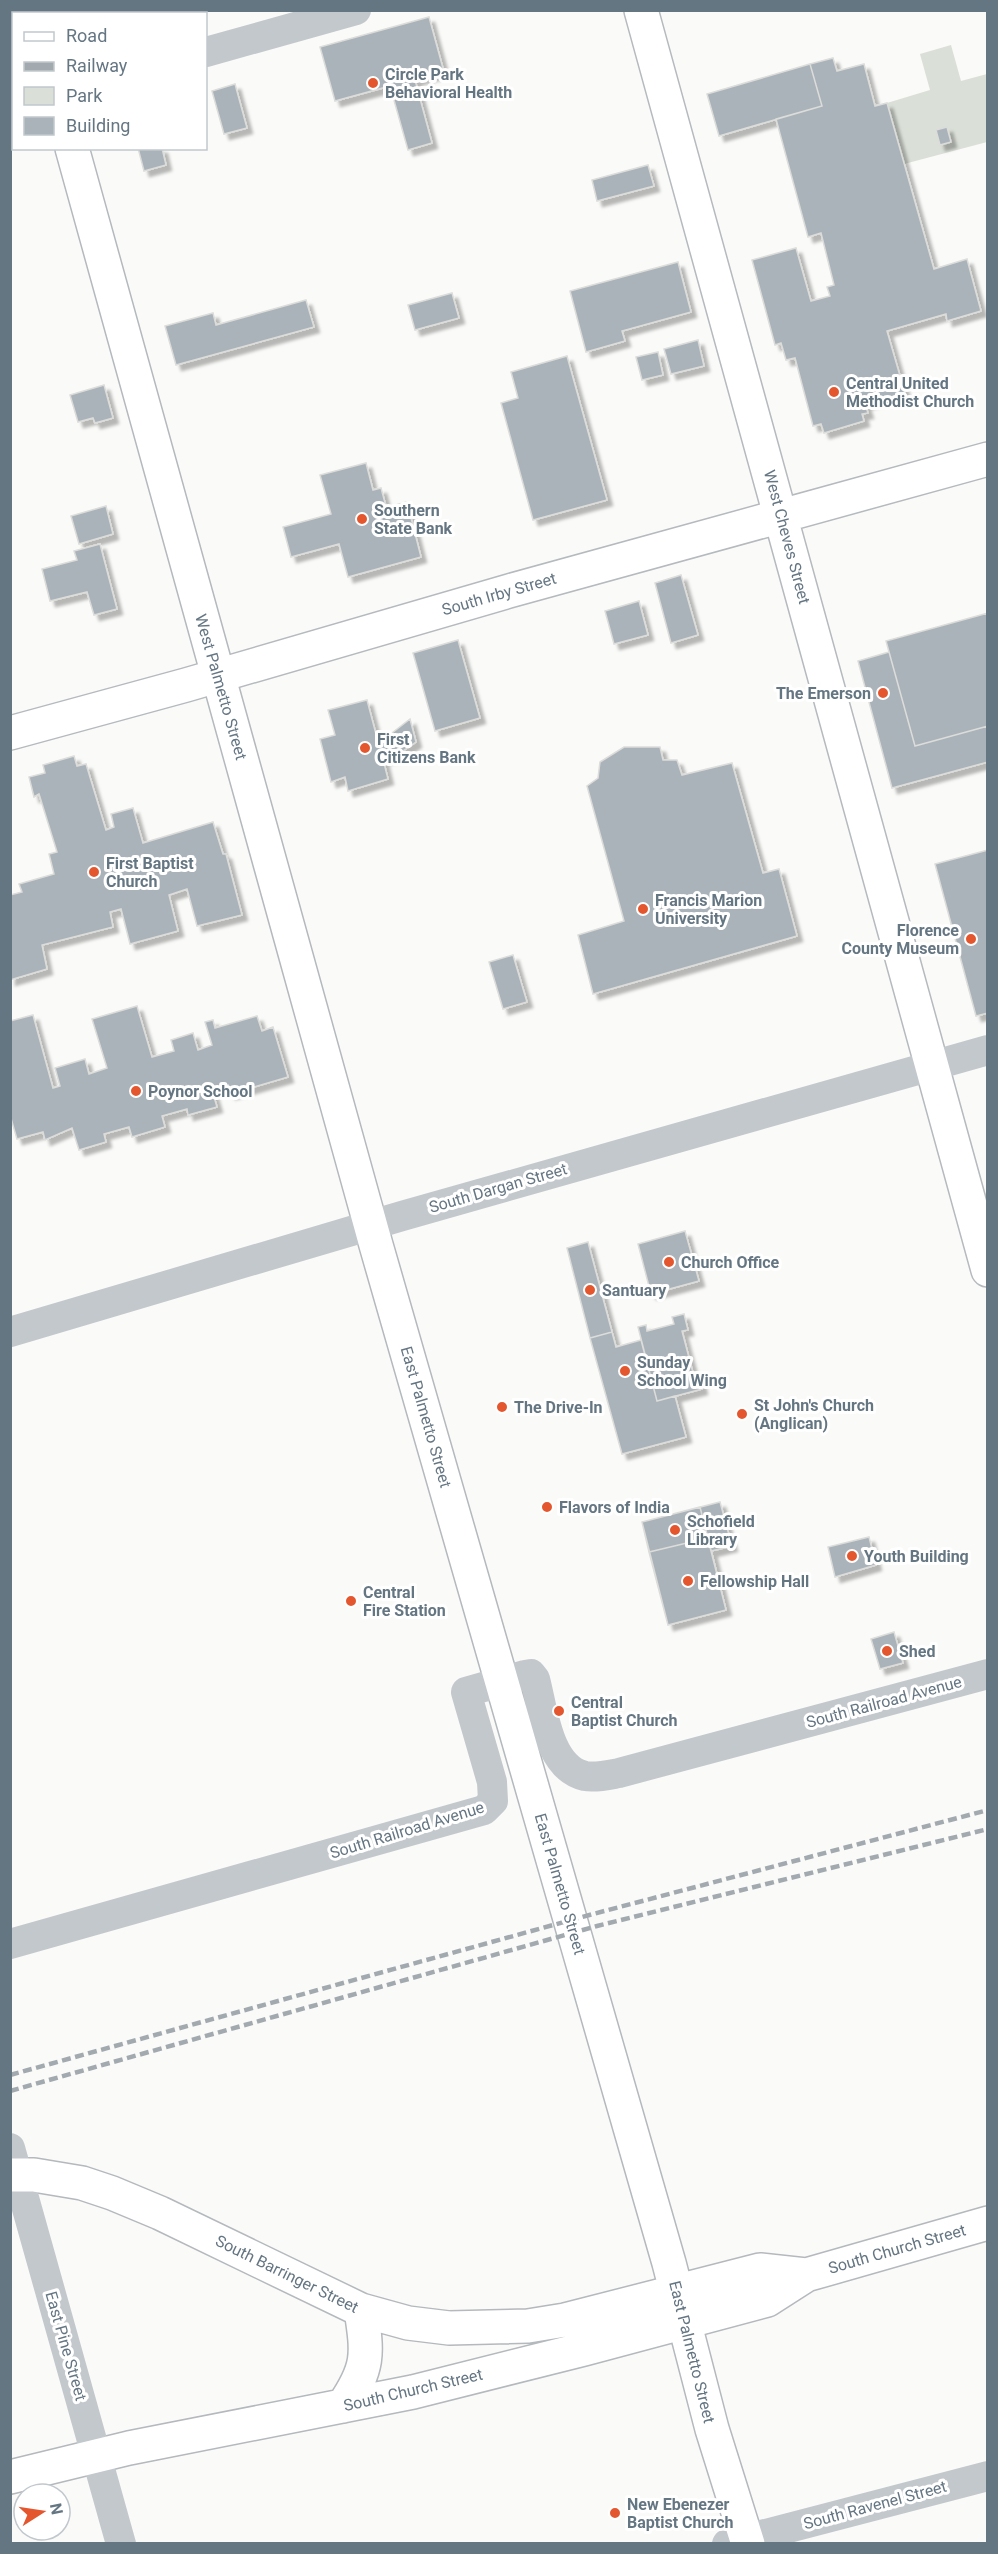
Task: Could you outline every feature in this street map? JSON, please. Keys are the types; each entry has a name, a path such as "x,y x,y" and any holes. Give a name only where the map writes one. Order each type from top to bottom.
{"main road":[{"name":"West Cheves Street","path":"641,10 987,1270"},
{"name":"West Palmetto Street","path":"73,150 370,1225"},
{"name":"South Irby Street","path":"10,733 520,588 987,459"},
{"name":"East Palmetto Street","path":"370,1225 682,2307 741,2542"},
{"name":"South Barringer Street","path":"13,2166 112,2193 160,2213 362,2310 408,2323 449,2328 492,2329 682,2307"},
{"name":"South Church Street","path":"10,2477 97,2456 470,2378 682,2307 760,2270 806,2275 987,2223"},
{"path":"343,2406 361,2380 365,2361 362,2310"}],"street":[{"path":"207,52 356,10"},
{"name":"South Dargan Street","path":"10,1332 370,1225 930,1064 987,1050"},
{"name":"South Railroad Avenue","path":"10,1944 484,1810 493,1801 492,1782 466,1692 501,1682 531,1674 535,1679 550,1737 558,1753 573,1770 592,1777 619,1773 987,1674"},
{"name":"East Pine Street","path":"13,2166 121,2544"},
{"name":"South Ravenel Street","path":"741,2542 987,2476"}],"green space":[{"path":"951,45 961,81 987,74 987,142 904,164 887,103 930,90 920,54"}],"building":[{"path":"137,10 162,10 162,12 138,12"},
{"name":"Circle Park Behavioral Health","path":"429,17 444,72 415,80 432,143 408,150 390,86 335,101 320,47"},
{"path":"833,58 837,71 864,64 875,106 887,103 934,269 967,259 981,311 947,321 946,314 887,331 905,393 865,404 868,413 862,414 864,421 824,433 821,424 813,426 795,358 786,360 781,343 775,345 752,260 796,248 811,301 830,296 827,287 834,285 821,233 808,237 776,119 822,106 810,64"},
{"path":"810,64 822,106 719,136 707,94"},
{"path":"235,84 247,128 224,134 212,91"},
{"path":"947,127 951,142 940,145 936,130"},
{"path":"139,150 162,150 166,165 144,171"},
{"path":"648,165 654,186 597,201 592,180"},
{"path":"678,262 691,312 622,331 625,341 586,352 570,291"},
{"path":"452,293 459,318 415,330 408,305"},
{"path":"306,300 314,327 176,365 165,326 213,313 216,325"},
{"path":"698,340 704,366 671,374 664,349"},
{"path":"658,352 663,375 642,380 636,357"},
{"path":"567,356 607,500 533,520 501,403 518,398 511,372"},
{"path":"104,385 113,418 95,423 93,418 78,422 70,395"},
{"name":"Southern State Bank","path":"366,463 373,490 381,488 387,510 380,512 381,516 390,514 388,507 407,502 421,557 348,577 339,544 291,557 283,527 331,514 320,475"},
{"path":"106,506 113,534 79,544 71,516"},
{"path":"100,544 117,609 94,615 87,592 50,601 42,569 77,560 74,551"},
{"path":"681,575 698,635 671,643 655,583"},
{"path":"639,601 648,635 614,644 605,611"},
{"path":"988,613 988,726 915,746 886,641"},
{"path":"458,640 480,718 435,731 413,653"},
{"name":"The Emerson","path":"889,652 915,746 988,726 988,762 892,788 858,661"},
{"name":"First Citizens Bank","path":"367,700 377,738 388,736 410,719 416,742 394,757 383,759 388,779 348,791 345,777 331,782 320,739 335,735 328,710"},
{"path":"624,747 660,747 663,760 677,760 682,775 732,763 763,873 779,869 797,936 593,994 578,935 624,921 587,786 598,778 600,762"},
{"path":"74,756 77,766 86,764 106,830 114,827 111,814 133,808 143,843 213,822 223,854 226,854 242,915 197,926 187,889 169,895 178,931 130,944 121,909 110,912 113,927 42,945 47,969 10,980 10,895 22,892 19,884 54,874 49,854 57,852 39,794 34,797 29,777 45,773 43,765"},
{"name":"Florence County Museum","path":"988,850 988,1013 976,1016 935,864"},
{"path":"513,955 527,1002 503,1009 489,962"},
{"path":"137,1006 152,1057 174,1051 171,1040 193,1033 198,1050 212,1045 205,1022 213,1020 215,1028 257,1016 262,1031 273,1027 288,1077 230,1094 228,1085 212,1090 217,1107 188,1115 187,1109 162,1116 165,1127 132,1137 129,1127 104,1134 106,1142 79,1150 72,1128 45,1140 43,1132 17,1139 10,1115 10,1021 33,1015 53,1088 60,1086 55,1068 85,1059 89,1074 107,1068 92,1019"},
{"name":"Church Office","path":"685,1231 699,1281 651,1294 638,1244"},
{"name":"Santuary","path":"588,1242 612,1332 590,1338 567,1248"},
{"path":"684,1314 688,1330 682,1331 693,1373 698,1372 702,1389 657,1401 638,1327 646,1325 647,1331 674,1324 672,1317"},
{"name":"Sunday School Wing","path":"612,1332 616,1347 641,1340 657,1401 675,1396 686,1437 622,1454 590,1338"},
{"path":"720,1502 732,1546 711,1551 700,1507"},
{"name":"Fellowship Hall","path":"720,1502 732,1546 711,1551 726,1610 668,1625 642,1522"},
{"name":"Schofield Library","path":"700,1507 708,1538 649,1552 642,1522"},
{"name":"Youth Building","path":"869,1537 876,1565 835,1577 828,1547"},
{"name":"Fellowship Hall","path":"708,1538 726,1610 668,1625 649,1552"},
{"name":"Shed","path":"894,1632 903,1663 880,1669 871,1639"}],"railway":[{"path":"10,2075 593,1914 988,1810"},
{"path":"10,2091 597,1926 988,1829"}],"place":[{"name":"Circle Park Behavioral Health","path":"373,83"},
{"name":"Central United Methodist Church","path":"834,392"},
{"name":"Southern State Bank","path":"362,519"},
{"name":"The Emerson","path":"883,693"},
{"name":"First Citizens Bank","path":"365,748"},
{"name":"First Baptist Church","path":"94,872"},
{"name":"Francis Marion University","path":"643,909"},
{"name":"Florence County Museum","path":"971,939"},
{"name":"Poynor School","path":"136,1091"},
{"name":"Church Office","path":"669,1262"},
{"name":"Santuary","path":"590,1290"},
{"name":"Sunday School Wing","path":"625,1371"},
{"name":"The Drive-In","path":"502,1407"},
{"name":"St John's Church (Anglican)","path":"742,1414"},
{"name":"Flavors of India","path":"547,1507"},
{"name":"Schofield Library","path":"675,1530"},
{"name":"Youth Building","path":"852,1556"},
{"name":"Fellowship Hall","path":"688,1581"},
{"name":"Central Fire Station","path":"351,1601"},
{"name":"Shed","path":"887,1651"},
{"name":"Central Baptist Church","path":"559,1711"},
{"name":"New Ebenezer Baptist Church","path":"615,2513"}]}
